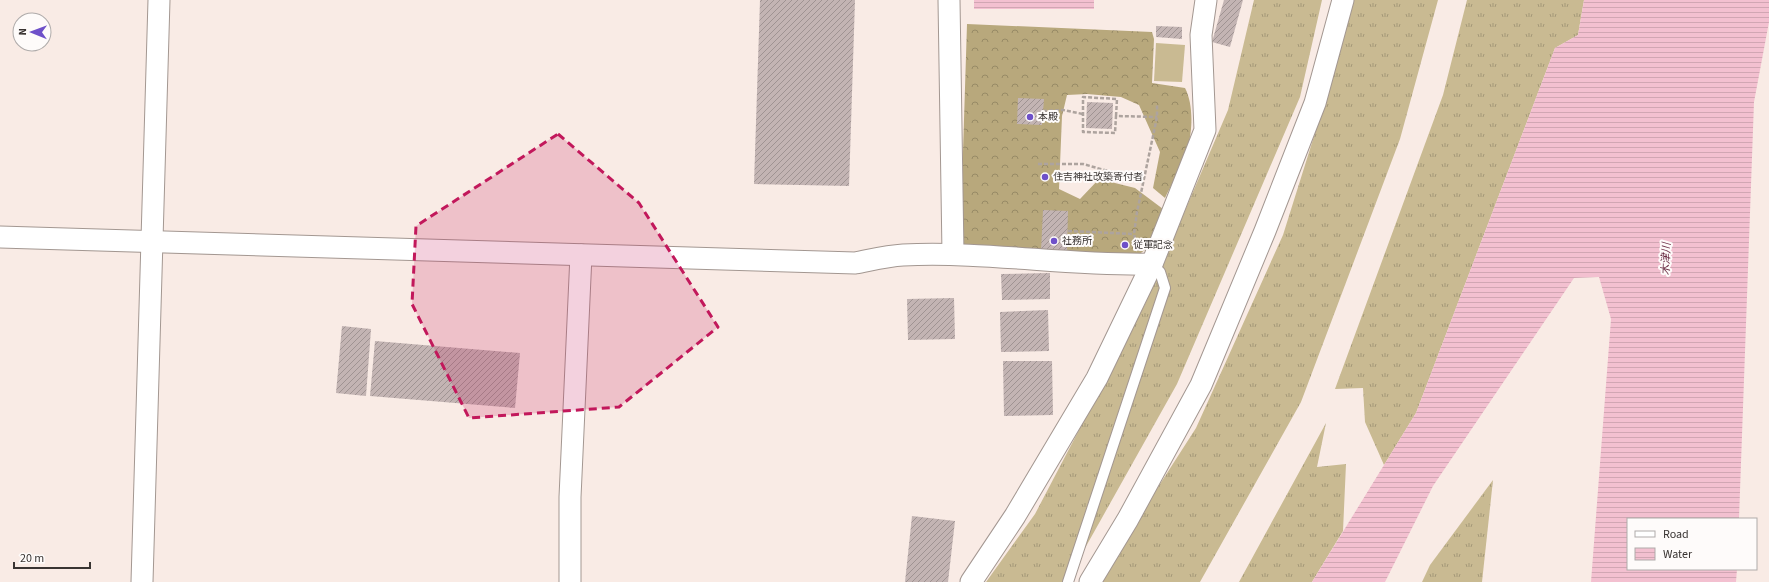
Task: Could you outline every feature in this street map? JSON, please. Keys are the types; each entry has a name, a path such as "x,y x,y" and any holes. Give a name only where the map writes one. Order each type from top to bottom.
{"street":[{"path":"142,582 159,0"},
{"path":"948,0 953,254"},
{"path":"971,582 1015,516 1097,378 1205,130 1201,35 1206,0"},
{"path":"1090,582 1128,519 1201,385 1265,231 1315,103 1343,0"},
{"path":"0,237 855,263 902,255 953,254 1112,265 1147,264"},
{"path":"570,582 570,497 581,255"}],"lane":[{"path":"1068,582 1165,288 1160,272 1147,264"}],"path":[{"path":"1083,97 1117,99 1116,116 1115,133 1083,132 1083,97"},
{"path":"1147,264 1134,234 1137,212 1157,117 1158,104"},
{"path":"1043,110 1063,110 1083,114"},
{"path":"1116,116 1157,117"},
{"path":"1038,164 1083,164 1144,182"},
{"path":"1068,230 1134,234"}],"highlighted area":[{"path":"558,134 639,203 718,327 619,407 469,418 412,304 416,226"}],"green space":[{"path":"1254,0 1322,0 1300,97 1177,384 1066,582 986,582 1035,514 1145,304 1228,110"},
{"path":"1351,0 1438,0 1400,139 1301,402 1200,582 1097,582 1196,428 1283,235 1321,114"},
{"path":"1467,0 1584,0 1578,35 1555,48 1416,413 1384,465 1365,422 1363,388 1335,389 1443,95"},
{"path":"967,24 1152,32 1154,39 1152,83 1185,88 1191,113 1191,132 1185,158 1165,198 1153,188 1160,152 1139,105 1121,97 1087,94 1067,95 1062,116 1059,189 1080,199 1099,179 1135,188 1163,209 1146,249 1132,260 960,247"},
{"path":"1156,43 1185,45 1182,82 1154,81"},
{"path":"1326,423 1317,467 1346,464 1343,531 1312,582 1239,582"},
{"path":"1493,480 1482,582 1422,582 1430,565"}],"water":[{"path":"974,0 1094,0 1094,9 974,9"},
{"name":"木津川","path":"1584,0 1769,0 1769,22 1754,102 1739,518 1627,518 1627,570 1737,570 1736,582 1591,582 1611,319 1599,277 1574,278 1433,486 1385,582 1312,582 1416,413 1555,48 1578,35"}],"building":[{"path":"760,0 855,0 849,186 754,184"},
{"path":"1224,0 1243,0 1230,47 1212,42"},
{"path":"1156,26 1182,27 1182,39 1156,37"},
{"name":"本殿","path":"1018,98 1044,99 1042,125 1017,124"},
{"path":"1087,102 1113,103 1112,129 1086,128"},
{"name":"社務所","path":"1043,210 1068,211 1067,252 1041,251"},
{"path":"1050,273 1050,299 1002,300 1001,274"},
{"path":"954,298 955,339 908,340 907,299"},
{"path":"1048,310 1049,351 1001,352 1000,312"},
{"path":"342,326 371,329 366,396 336,393"},
{"path":"375,341 520,353 515,408 370,396"},
{"path":"1003,361 1052,361 1053,415 1004,416"},
{"path":"912,516 955,521 948,582 905,582"}],"place":[{"name":"本殿","path":"1030,117"},
{"name":"住吉神社改築寄付者","path":"1045,177"},
{"name":"社務所","path":"1054,241"},
{"name":"従軍記念","path":"1125,245"}]}
